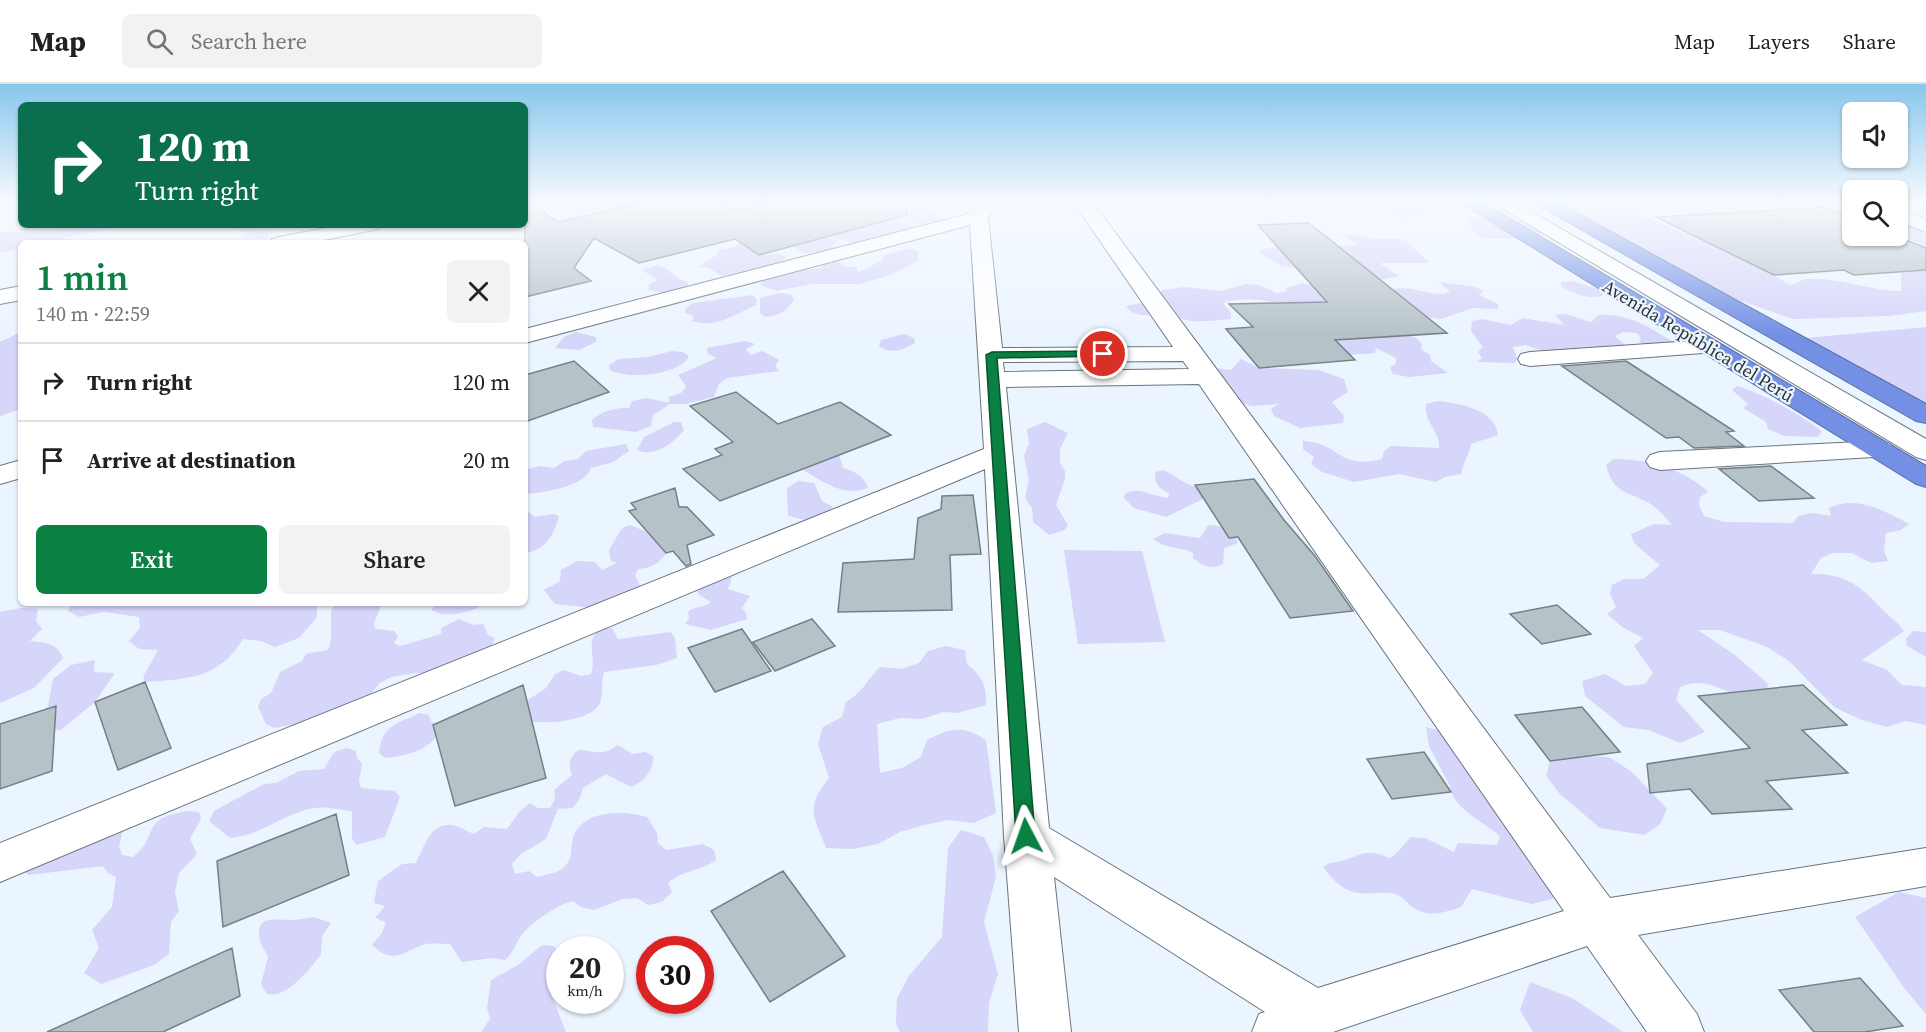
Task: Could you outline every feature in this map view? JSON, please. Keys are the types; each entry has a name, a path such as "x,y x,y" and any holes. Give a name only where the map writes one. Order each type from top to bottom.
{"highway":[{"name":"Avenida República del Perú","path":"1543,247 1926,478"},
{"name":"Avenida República del Perú","path":"1624,247 1926,415"}],"street":[{"path":"528,335 848,247"},
{"path":"985,247 1026,836 1045,1032"},
{"path":"1115,247 1678,1032"},
{"path":"1578,247 1926,451"},
{"path":"0,297 18,294"},
{"path":"1530,359 1707,347"},
{"path":"992,367 1201,365"},
{"path":"1660,461 1880,450"},
{"path":"0,862 1000,452"},
{"path":"0,475 18,470"},
{"path":"1026,836 1296,1023 1599,921 1926,867"}],"shaded area":[{"path":"0,247 18,247 18,249 0,253"},
{"path":"755,247 764,251 763,255 780,254 787,257 779,263 722,276 709,268 698,267 718,254 719,250"},
{"path":"796,247 834,247 839,250 830,255 802,253"},
{"path":"1276,247 1413,247 1430,263 1379,263 1399,276 1381,280 1282,266 1261,254 1259,250"},
{"path":"1634,247 1719,247 1747,259 1790,285 1805,279 1819,279 1901,291 1901,273 1926,270 1926,311 1889,316 1793,319 1739,300"},
{"path":"910,248 918,251 918,261 890,275 860,284 812,284 776,291 760,285 781,274 823,268 822,264 836,260 846,267 857,267 857,272 883,260 883,256"},
{"path":"658,265 687,282 688,286 662,293 648,289 649,284 658,280 642,270"},
{"path":"1572,281 1608,292 1591,297 1572,292 1561,286 1561,282"},
{"path":"1439,282 1476,287 1483,291 1479,295 1498,304 1498,309 1473,308 1441,319 1413,315 1389,291 1404,288 1435,294 1450,292"},
{"path":"1302,283 1314,286 1395,331 1416,338 1422,344 1421,349 1430,355 1431,361 1448,373 1409,377 1393,374 1390,368 1396,363 1396,358 1376,348 1375,353 1348,355 1281,304 1274,302 1252,299 1230,301 1223,303 1231,313 1231,319 1203,321 1165,315 1138,314 1126,306 1146,302 1163,290 1184,287 1220,291 1247,284 1259,285 1276,293 1286,292 1286,288"},
{"path":"779,293 790,294 794,299 783,312 765,317 760,313 760,298"},
{"path":"753,295 757,300 756,305 717,322 692,321 694,316 685,313 686,308 693,303"},
{"path":"1566,314 1591,322 1598,315 1619,316 1648,327 1675,343 1650,348 1639,342 1641,338 1637,333 1623,332 1615,336 1627,347 1551,354 1526,345 1513,347 1517,358 1515,363 1477,362 1482,358 1478,352 1483,347 1471,331 1472,321 1483,319 1510,325 1523,318 1564,325 1555,315"},
{"path":"1926,327 1926,410 1795,339"},
{"path":"576,332 596,337 596,342 579,350 555,348 564,337"},
{"path":"18,333 18,410 0,416 0,342"},
{"path":"904,334 914,338 915,343 897,350 888,350 879,346 881,340"},
{"path":"745,341 755,344 746,349 750,355 762,351 779,360 775,366 779,371 727,378 719,384 714,397 685,404 670,404 653,415 651,426 636,432 593,427 592,420 596,417 609,410 629,408 632,401 647,398 669,403 669,397 681,393 686,386 678,375 717,358 708,354 707,348"},
{"path":"672,351 683,352 689,356 676,368 653,374 628,375 610,370 609,365 619,359 648,357"},
{"path":"1241,359 1259,368 1318,370 1344,379 1348,392 1332,402 1344,416 1343,423 1300,428 1274,416 1271,409 1279,404 1252,406 1238,402 1215,368 1231,370"},
{"path":"1737,386 1781,405 1822,431 1818,437 1784,436 1768,429 1766,422 1743,408 1748,404 1732,390"},
{"path":"1437,401 1465,406 1483,413 1495,426 1498,435 1471,444 1461,474 1445,477 1436,482 1399,474 1354,482 1322,472 1311,464 1314,457 1303,449 1303,441 1315,443 1347,459 1367,461 1382,459 1384,451 1391,446 1439,448 1439,442 1426,410 1426,404"},
{"path":"674,422 681,422 684,430 675,440 657,451 637,450 644,437"},
{"path":"1045,422 1068,433 1060,449 1060,463 1065,471 1065,479 1056,505 1068,525 1065,530 1049,535 1033,522 1032,508 1025,498 1029,480 1024,456 1029,444 1027,429"},
{"path":"626,444 629,451 613,462 591,468 587,475 572,484 528,494 528,469 540,466 554,468 565,461 578,459 586,451"},
{"path":"838,451 843,468 858,475 868,488 849,491 840,489 798,467"},
{"path":"1614,459 1652,463 1688,477 1708,492 1700,497 1699,505 1704,516 1724,522 1793,523 1798,516 1812,513 1831,516 1829,508 1850,503 1880,509 1909,524 1901,530 1886,533 1884,551 1888,561 1871,563 1852,553 1833,553 1821,558 1811,574 1831,575 1855,585 1863,590 1904,631 1862,660 1887,670 1902,685 1926,687 1926,725 1905,721 1887,727 1859,719 1834,707 1789,661 1767,647 1720,630 1698,630 1735,655 1768,684 1766,696 1752,698 1705,683 1680,687 1676,700 1705,732 1680,743 1649,730 1624,727 1585,696 1582,681 1605,674 1626,686 1645,684 1653,673 1634,646 1643,638 1622,627 1607,614 1616,607 1610,594 1612,585 1624,579 1643,579 1660,565 1634,543 1631,534 1654,524 1672,525 1655,507 1625,492 1614,483 1606,465"},
{"path":"1163,470 1202,489 1205,498 1166,517 1134,508 1124,498 1125,494 1141,491 1168,498 1169,493 1162,490 1155,479 1156,472"},
{"path":"798,481 814,483 822,501 833,507 812,519 801,519 788,515 787,488"},
{"path":"528,511 535,517 553,514 559,516 548,540 544,545 528,552"},
{"path":"630,525 662,538 662,548 666,553 654,565 638,569 635,575 640,586 633,598 594,608 555,604 544,590 560,581 561,570 577,561 595,562 602,570 617,563 611,561 609,550 622,528"},
{"path":"1208,525 1226,529 1234,535 1238,543 1224,548 1223,564 1219,566 1204,565 1193,558 1193,553 1153,539 1165,533 1200,538"},
{"path":"1064,550 1142,551 1165,642 1078,644"},
{"path":"725,574 732,577 728,589 750,596 742,608 747,619 711,630 685,624 689,618 688,612 711,602 699,595 697,590"},
{"path":"70,606 317,606 317,617 299,638 275,647 261,641 243,639 234,652 213,669 188,678 145,682 143,677 158,650 139,649 129,641 140,628 139,617 104,612 79,617 68,611"},
{"path":"334,606 381,606 374,623 375,629 394,631 398,636 394,643 400,646 441,634 441,628 459,619 473,625 483,624 488,635 495,638 490,648 439,675 417,673 391,677 380,683 353,714 274,728 266,724 258,707 261,699 271,693 280,672 302,661 306,654 328,650 331,639 332,608"},
{"path":"434,606 480,606 473,610 450,614 431,610"},
{"path":"21,608 38,609 36,621 42,629 30,641 54,646 63,658 34,688 0,703 0,612"},
{"path":"612,628 618,639 671,632 675,638 677,658 656,665 604,672 601,700 590,713 581,717 558,722 529,721 526,715 528,700 546,688 555,674 564,670 581,676 591,674 593,639 602,630"},
{"path":"1913,631 1926,632 1926,657 1907,646 1906,639"},
{"path":"946,646 965,650 967,664 980,677 984,686 986,705 957,713 943,712 922,719 900,718 877,724 880,773 902,768 921,757 927,740 935,736 956,730 970,732 986,740 996,813 974,823 948,820 924,825 900,832 878,844 852,849 826,848 814,812 817,797 829,778 818,744 823,727 842,717 846,702 861,690 880,667 901,669 919,663 928,651"},
{"path":"95,660 94,672 115,673 95,702 61,730 45,729 35,720 48,706 53,679 71,665"},
{"path":"419,713 429,715 431,722 442,725 433,740 420,750 403,755 385,758 379,753 387,730"},
{"path":"1426,727 1449,733 1555,898 1532,904 1472,889 1461,907 1442,913 1430,913 1412,907 1402,897 1395,894 1365,894 1351,891 1339,884 1323,867 1367,853 1390,858 1411,837 1425,838 1454,852 1458,843 1497,845 1500,836 1463,808 1452,794 1429,746"},
{"path":"617,745 633,754 645,752 653,756 652,766 647,775 631,787 606,774 583,788 573,808 558,809 546,839 521,854 512,864 515,874 529,871 537,877 560,870 569,861 573,838 578,828 594,817 616,813 647,817 657,833 658,843 666,850 703,844 714,850 716,860 680,875 668,883 672,892 662,902 648,905 637,898 623,899 594,910 581,907 573,901 559,906 525,931 505,960 492,958 462,962 450,944 427,944 396,956 385,954 372,945 382,933 386,922 375,918 385,906 374,903 378,881 402,864 416,863 434,830 447,825 474,834 484,827 507,829 520,811 530,803 538,808 550,808 555,799 554,790 572,775 570,761 578,750 602,752"},
{"path":"347,748 356,751 357,758 362,764 359,781 361,788 395,791 400,797 385,837 356,845 352,838 352,811 329,808 304,810 253,833 230,838 209,821 214,811 264,784 276,783 299,771 324,769 334,752"},
{"path":"1585,756 1609,757 1632,772 1667,809 1660,824 1645,835 1600,828 1560,794 1546,776 1550,761"},
{"path":"188,811 199,812 201,819 190,839 197,854 179,873 175,892 179,911 171,922 169,954 154,965 101,984 84,973 99,948 92,930 112,907 116,877 108,873 103,866 29,875 20,870 123,830 119,847 122,855 133,857 146,842 156,823 173,814"},
{"path":"961,830 984,837 993,855 996,877 984,922 998,974 989,1003 988,1032 900,1032 896,1024 897,998 909,976 942,937 948,848"},
{"path":"1899,892 1926,898 1926,1014 1905,989 1855,917"},
{"path":"314,917 331,923 322,936 321,954 304,975 289,988 281,993 266,993 261,984 268,957 261,942 260,926 272,920"},
{"path":"542,945 546,945 546,1014 559,1014 566,1032 481,1032 490,1019 487,1008 491,980 518,965"},
{"path":"1530,982 1572,998 1623,1032 1533,1032 1520,1010"}],"building":[{"path":"528,247 588,247 574,268 591,281 528,296"},
{"path":"611,247 702,247 639,263"},
{"path":"747,247 788,247 759,255"},
{"path":"1278,247 1339,247 1447,333 1335,340 1355,360 1259,368 1226,329 1253,327 1229,304 1327,302"},
{"path":"1718,247 1926,248 1926,270 1854,275 1844,270 1774,275"},
{"path":"574,361 609,392 528,421 528,374"},
{"path":"1626,361 1734,431 1726,432 1744,446 1694,448 1679,437 1666,438 1562,366"},
{"path":"736,392 778,424 840,402 891,435 720,501 683,469 722,455 715,449 733,442 690,406"},
{"path":"1771,466 1814,498 1759,501 1719,469"},
{"path":"1254,479 1284,520 1315,556 1353,611 1290,618 1238,537 1229,538 1195,485"},
{"path":"675,488 679,507 687,507 714,535 687,545 691,564 686,566 673,551 666,553 629,511 636,509 631,503"},
{"path":"973,495 981,554 950,555 952,610 838,612 843,563 914,559 918,518 941,509 942,496"},
{"path":"1557,605 1591,634 1542,644 1510,614"},
{"path":"812,619 835,646 775,671 753,642"},
{"path":"742,629 771,671 715,692 688,648"},
{"path":"145,682 171,748 118,770 95,702"},
{"path":"523,685 546,778 455,806 433,725"},
{"path":"1803,685 1847,725 1802,730 1848,773 1766,781 1792,809 1712,814 1690,789 1650,793 1647,764 1750,748 1698,696"},
{"path":"56,706 52,771 0,789 0,724"},
{"path":"1582,707 1620,752 1550,761 1515,715"},
{"path":"1424,752 1451,792 1392,799 1367,759"},
{"path":"336,814 349,875 223,927 217,861"},
{"path":"783,871 845,956 770,1002 711,911"},
{"path":"232,948 240,996 163,1032 47,1032"},
{"path":"1860,978 1903,1026 1865,1032 1814,1032 1779,990"}],"route":[{"path":"1026,836 992,355 1103,354"}]}
